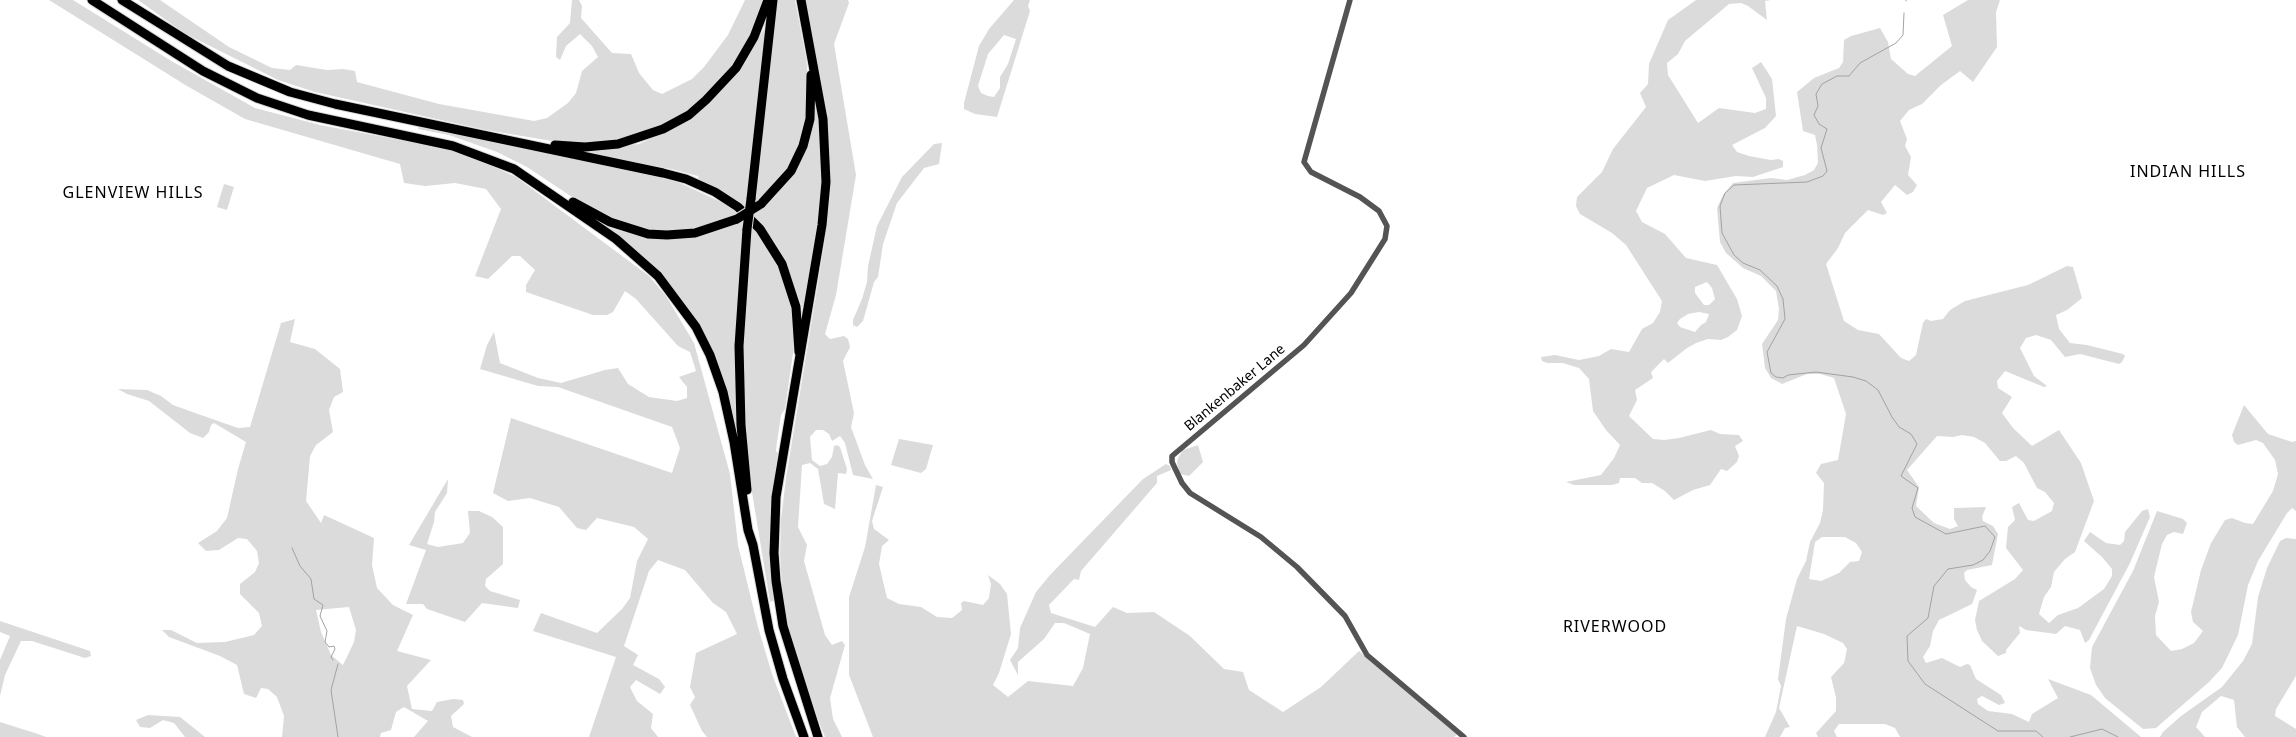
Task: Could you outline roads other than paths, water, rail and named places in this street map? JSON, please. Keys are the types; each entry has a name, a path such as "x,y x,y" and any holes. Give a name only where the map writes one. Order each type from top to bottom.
{"highway":[{"path":"92,0 202,70 257,98 308,115 453,146 521,170 601,218 636,231 667,235 695,233 737,219 761,204 791,171 807,133 812,89 804,32 806,25"},
{"path":"122,0 206,53 267,84 328,102 674,176 700,184 725,198 760,229 782,264 796,307 799,352"},
{"path":"500,138 567,147 600,146 634,140 663,129 698,107 724,82 747,50 768,0"},
{"path":"753,546 754,534 745,469 740,395 740,317 747,229 773,0"},
{"path":"800,0 823,119 826,182 822,225 799,352 776,497 774,553 783,626 818,737"},
{"path":"514,169 629,248 658,276 686,311 706,348 723,392 748,530 777,660 804,737"}],"street":[{"name":"Blankenbaker Lane","path":"1350,0 1304,162 1312,172 1360,197 1379,211 1387,226 1385,239 1351,293 1304,345 1172,456 1172,462 1182,483 1190,493 1261,537 1297,567 1345,616 1366,656 1464,737"}],"waterway":[{"path":"1904,13 1903,35 1896,43 1860,63 1849,76 1837,76 1822,84 1816,94 1818,106 1814,115 1819,124 1827,129 1821,148 1827,171 1823,176 1807,182 1734,185 1725,193 1720,206 1722,233 1734,255 1743,263 1760,270 1777,286 1783,299 1785,319 1767,352 1771,373 1776,377 1783,378 1788,375 1816,372 1853,377 1866,381 1878,390 1899,427 1911,434 1917,444 1901,476 1918,488 1912,508 1915,517 1946,534 1985,526 1995,537 1990,551 1983,560 1973,565 1948,569 1934,586 1928,618 1907,636 1908,661 1925,684 1998,731 2036,731 2043,737"},
{"path":"292,548 300,566 311,579 314,599 323,605 320,616 327,631 325,642 329,647 334,646 335,649 331,657 333,660"},
{"path":"338,664 331,690 338,737"},
{"path":"2070,737 2102,729 2118,737"}],"district":[{"name":"INDIAN HILLS","path":"2188,172"},
{"name":"GLENVIEW HILLS","path":"133,193"},
{"name":"RIVERWOOD","path":"1615,627"}]}
